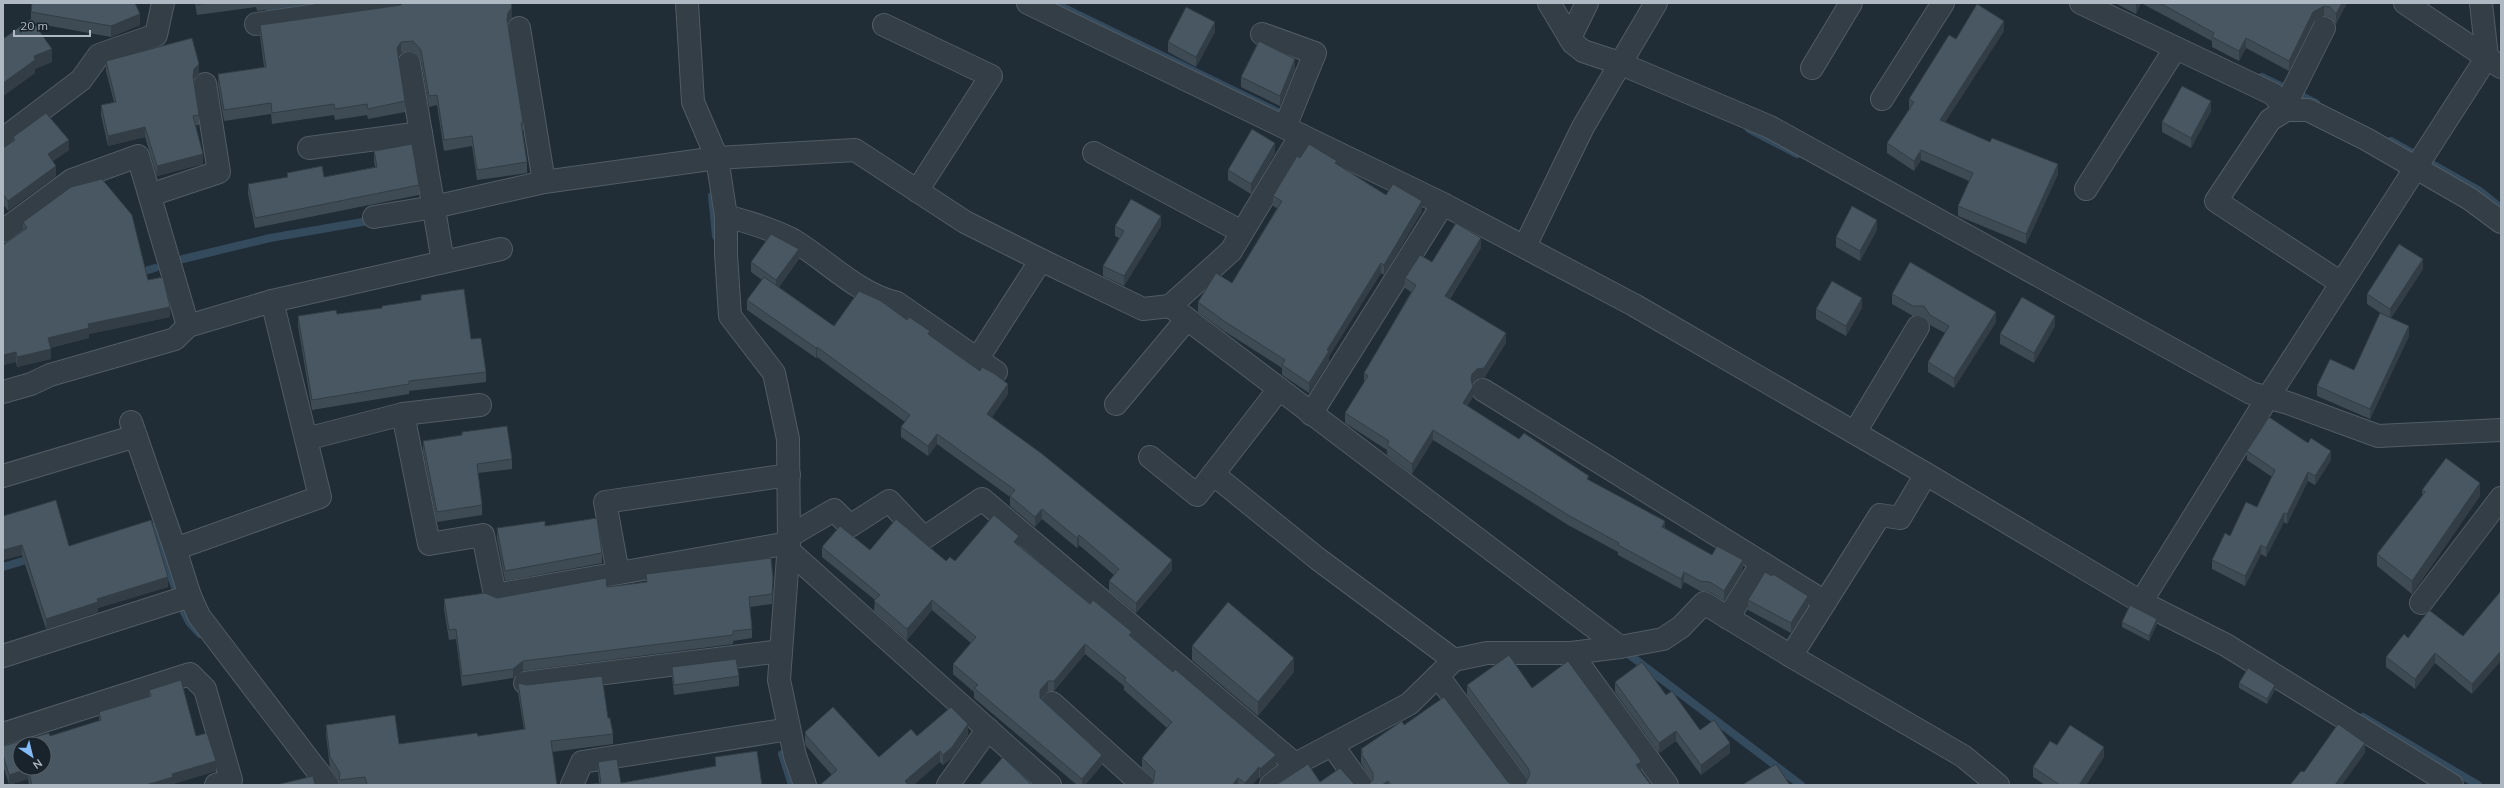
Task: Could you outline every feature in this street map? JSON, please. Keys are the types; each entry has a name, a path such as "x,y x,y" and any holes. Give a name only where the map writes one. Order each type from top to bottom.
{"street":[{"path":"3,139 81,80 99,55 156,35 163,3"},
{"path":"256,24 399,3"},
{"path":"687,3 693,102 717,158 726,216 726,254 730,316 774,373 788,439 788,543 779,680 789,729 805,785"},
{"path":"1028,3 1291,129 1443,204 1528,240 1634,305 1858,427 1926,474 2145,596 2452,785"},
{"path":"1549,3 1575,44 1616,71 1770,128 1822,154 2265,402 2378,436 2501,430"},
{"path":"1575,44 1587,3"},
{"path":"1528,240 1562,168 1656,3"},
{"path":"1812,68 1851,3"},
{"path":"1882,98 1943,3"},
{"path":"2081,3 2175,49 2273,94 2290,97 2308,110 2366,139 2419,162 2501,222"},
{"path":"2405,3 2494,62"},
{"path":"2145,596 2265,402 2419,162 2494,62 2481,3"},
{"path":"884,25 991,76 917,191"},
{"path":"519,28 544,182"},
{"path":"2324,28 2290,97 2270,120 2216,201 2341,283"},
{"path":"374,217 434,207 544,182 717,158 855,150 965,222 1041,260 1143,309 1170,306 1231,251 1242,232 1291,129 1295,102 1315,54 1262,34"},
{"path":"2086,189 2175,49"},
{"path":"409,63 443,262"},
{"path":"150,195 219,172 205,84"},
{"path":"309,148 421,133"},
{"path":"1094,153 1242,232"},
{"path":"3,231 72,180 138,156 188,326"},
{"path":"1311,414 1443,204"},
{"path":"726,216 755,224 792,240 845,278 882,299 897,303 996,372"},
{"path":"3,392 31,384 50,375 175,339 188,326 272,301 502,249"},
{"path":"978,358 1041,260"},
{"path":"175,549 320,497 272,301"},
{"path":"1170,306 1620,647"},
{"path":"1116,404 1187,319"},
{"path":"1858,427 1918,327"},
{"path":"1150,457 1197,495 1279,389"},
{"path":"1483,390 1825,602"},
{"path":"306,439 403,414 480,405"},
{"path":"403,414 429,544 483,534 495,595 788,543 834,510 850,526 889,501 924,538 982,500 1296,765"},
{"path":"3,476 133,429 190,596 199,616 328,785"},
{"path":"1213,474 1318,559 1454,660"},
{"path":"1791,656 1880,515 1900,518 1926,474"},
{"path":"618,573 605,502 789,475"},
{"path":"2421,603 2501,498"},
{"path":"788,543 1050,785"},
{"path":"1728,618 1762,563"},
{"path":"3,656 190,596"},
{"path":"1271,785 1296,765 1409,704 1454,660 1487,653 1553,654 1620,647 1663,639 1681,627 1704,603 1791,656 1963,756 1998,785"},
{"path":"525,683 781,650"},
{"path":"1571,652 1667,785"},
{"path":"3,734 190,674 205,688 231,780 216,785"},
{"path":"1438,676 1518,785"},
{"path":"1052,703 1143,785"},
{"path":"572,785 582,762 789,729"},
{"path":"948,785 988,729"},
{"path":"1332,745 1361,785"}],"building":[{"path":"32,3 135,3 140,14 111,26 31,12"},
{"path":"197,3 209,3 197,5"},
{"path":"403,3 511,3 512,7 508,13 507,19 523,123 521,123 527,162 477,170 472,136 444,140 437,95 429,96 421,50 413,41 401,42 397,48 405,101 368,109 367,104 335,109 334,104 272,113 271,103 224,110 218,74 266,67 260,25 401,5"},
{"path":"2160,3 2342,3 2336,14 2330,7 2324,6 2313,12 2289,61 2246,38 2239,51 2212,37 2214,33"},
{"path":"1977,4 2004,21 1940,120 1990,142 1992,138 2058,164 2026,234 1958,206 1973,173 1921,150 1914,161 1887,143 1914,102 1909,99 1949,35 1956,39"},
{"path":"1186,7 1215,22 1196,57 1168,42"},
{"path":"31,19 52,49 34,56 35,60 3,83 3,39"},
{"path":"192,38 199,64 194,69 193,76 199,115 193,116 203,154 157,166 145,127 108,136 101,105 116,102 106,61"},
{"path":"1259,41 1295,59 1280,96 1241,77"},
{"path":"2182,86 2211,101 2191,138 2162,122"},
{"path":"46,113 69,140 48,154 56,166 8,201 3,194 3,148 15,140 13,137"},
{"path":"1252,129 1275,143 1251,184 1228,170"},
{"path":"412,144 419,185 255,218 248,184 288,177 287,173 322,166 324,177 377,167 374,151"},
{"path":"1309,144 1337,161 1335,163 1386,195 1393,184 1422,201 1384,265 1381,263 1327,350 1329,351 1309,383 1282,365 1285,360 1224,321 1198,302 1216,273 1232,283 1282,201 1273,196 1297,156 1300,158"},
{"path":"102,179 132,215 148,280 163,277 170,307 88,324 89,328 48,338 51,349 17,357 16,352 3,355 3,245 27,228 23,222 71,187"},
{"path":"1131,199 1161,216 1124,276 1103,266 1124,231 1115,226"},
{"path":"1852,206 1877,220 1860,251 1836,237"},
{"path":"1456,223 1481,238 1445,296 1506,333 1484,368 1477,369 1472,374 1471,380 1473,387 1463,403 1519,439 1524,433 1589,476 1587,479 1665,521 1662,527 1712,555 1717,546 1743,560 1724,591 1710,582 1700,581 1684,572 1681,579 1618,545 1619,543 1568,515 1433,430 1412,464 1387,445 1389,441 1345,413 1368,376 1364,373 1416,285 1405,278 1420,255 1432,262"},
{"path":"771,234 799,249 776,280 751,262"},
{"path":"2399,244 2423,259 2390,309 2367,294"},
{"path":"1910,262 1996,312 1954,378 1928,362 1949,326 1930,315 1924,306 1913,306 1892,294"},
{"path":"764,277 834,326 859,291 881,301 907,320 909,317 930,331 928,334 980,371 982,367 995,374 1008,384 987,414 1041,453 1172,560 1136,603 1109,581 1119,569 1079,535 1077,538 1042,509 1035,517 1010,496 1015,490 937,434 928,446 901,427 910,415 817,347 816,348 747,300"},
{"path":"1832,281 1862,298 1846,326 1816,309"},
{"path":"464,289 471,339 481,338 486,372 409,381 409,384 312,400 298,316 336,310 337,314 382,308 382,306 421,300 421,295"},
{"path":"2022,297 2055,316 2034,353 2000,334"},
{"path":"2380,313 2409,326 2370,409 2317,386 2330,359 2354,370"},
{"path":"2269,417 2308,443 2311,438 2331,451 2315,476 2308,472 2287,514 2284,513 2266,548 2261,545 2245,576 2212,560 2225,533 2230,536 2246,502 2257,507 2275,470 2247,451"},
{"path":"507,426 512,459 477,464 482,505 437,512 423,441 462,435 462,432"},
{"path":"2446,458 2480,483 2412,581 2377,554 2425,492 2422,490"},
{"path":"56,500 69,546 151,520 168,577 97,599 98,602 46,619 22,545 3,550 3,516"},
{"path":"994,515 1019,536 1014,542 1090,604 1093,600 1132,632 1129,635 1173,672 1175,669 1276,755 1260,769 1259,767 1245,783 1238,778 1232,785 1149,785 1153,783 1155,771 1142,758 1172,722 1124,680 1126,678 1085,644 1054,681 1048,681 1040,690 1040,698 1102,755 1082,779 974,688 978,685 953,664 976,637 932,600 907,629 874,601 880,595 822,547 840,526 870,550 896,519 946,561 950,557 955,561"},
{"path":"597,518 602,553 505,571 497,528 545,521 545,526"},
{"path":"771,558 773,578 772,594 749,597 752,629 733,631 733,635 523,661 513,669 462,676 456,629 449,630 444,599 485,593 497,598 606,578 607,587 647,582 646,574"},
{"path":"1765,572 1772,576 1773,574 1808,596 1791,623 1748,600"},
{"path":"2501,591 2501,651 2472,684 2435,653 2415,679 2386,657 2404,634 2408,638 2429,610 2463,636"},
{"path":"1228,602 1294,658 1258,702 1192,646"},
{"path":"2130,605 2157,619 2149,636 2122,622"},
{"path":"1509,655 1532,688 1568,661 1639,758 1641,762 1636,765 1651,785 1525,785 1530,774 1528,768 1467,685"},
{"path":"736,659 739,676 674,685 672,667"},
{"path":"1642,662 1666,695 1672,691 1700,730 1714,720 1730,743 1701,765 1676,731 1659,743 1615,682"},
{"path":"2248,668 2275,685 2267,699 2239,683"},
{"path":"602,676 608,718 610,718 613,734 551,741 557,785 367,785 365,777 339,780 340,773 330,757 326,725 395,715 399,744 477,733 478,736 525,729 518,683 527,685"},
{"path":"181,680 196,736 207,733 216,761 172,774 173,777 146,785 32,785 30,776 52,776 52,736 50,736 101,720 99,712 151,696 149,690"},
{"path":"1444,697 1508,782 1514,785 1391,785 1388,781 1382,785 1368,785 1373,780 1373,773 1361,753 1363,752 1361,749 1402,721 1404,725"},
{"path":"833,707 879,757 911,729 917,736 951,707 968,724 952,747 943,755 940,751 905,781 908,785 820,785 837,770 805,732"},
{"path":"2338,724 2365,743 2335,785 2290,785 2301,771 2304,772"},
{"path":"2070,725 2104,747 2079,785 2060,785 2033,767 2050,741 2057,745"},
{"path":"49,733 50,736 38,736"},
{"path":"12,743 12,774 9,775 3,755 3,746"},
{"path":"757,751 762,785 585,785 601,783 598,762 617,759 621,783 716,766 715,757"},
{"path":"1003,757 1032,785 979,785"},
{"path":"1308,764 1320,782 1340,768 1355,785 1276,785"},
{"path":"1776,764 1790,785 1742,785"},
{"path":"313,776 315,785 276,785"}],"waterway":[{"path":"270,10 318,3"},
{"path":"1054,3 1288,117"},
{"path":"2262,77 2316,103"},
{"path":"1749,129 1797,154"},
{"path":"2391,141 2480,191 2501,208"},
{"path":"712,196 716,236"},
{"path":"183,259 270,238 374,220"},
{"path":"135,274 155,268"},
{"path":"153,527 175,587"},
{"path":"3,567 33,558"},
{"path":"183,610 189,622 200,634"},
{"path":"1627,653 1801,785"},
{"path":"2363,717 2478,785"},
{"path":"782,754 792,785"}]}
